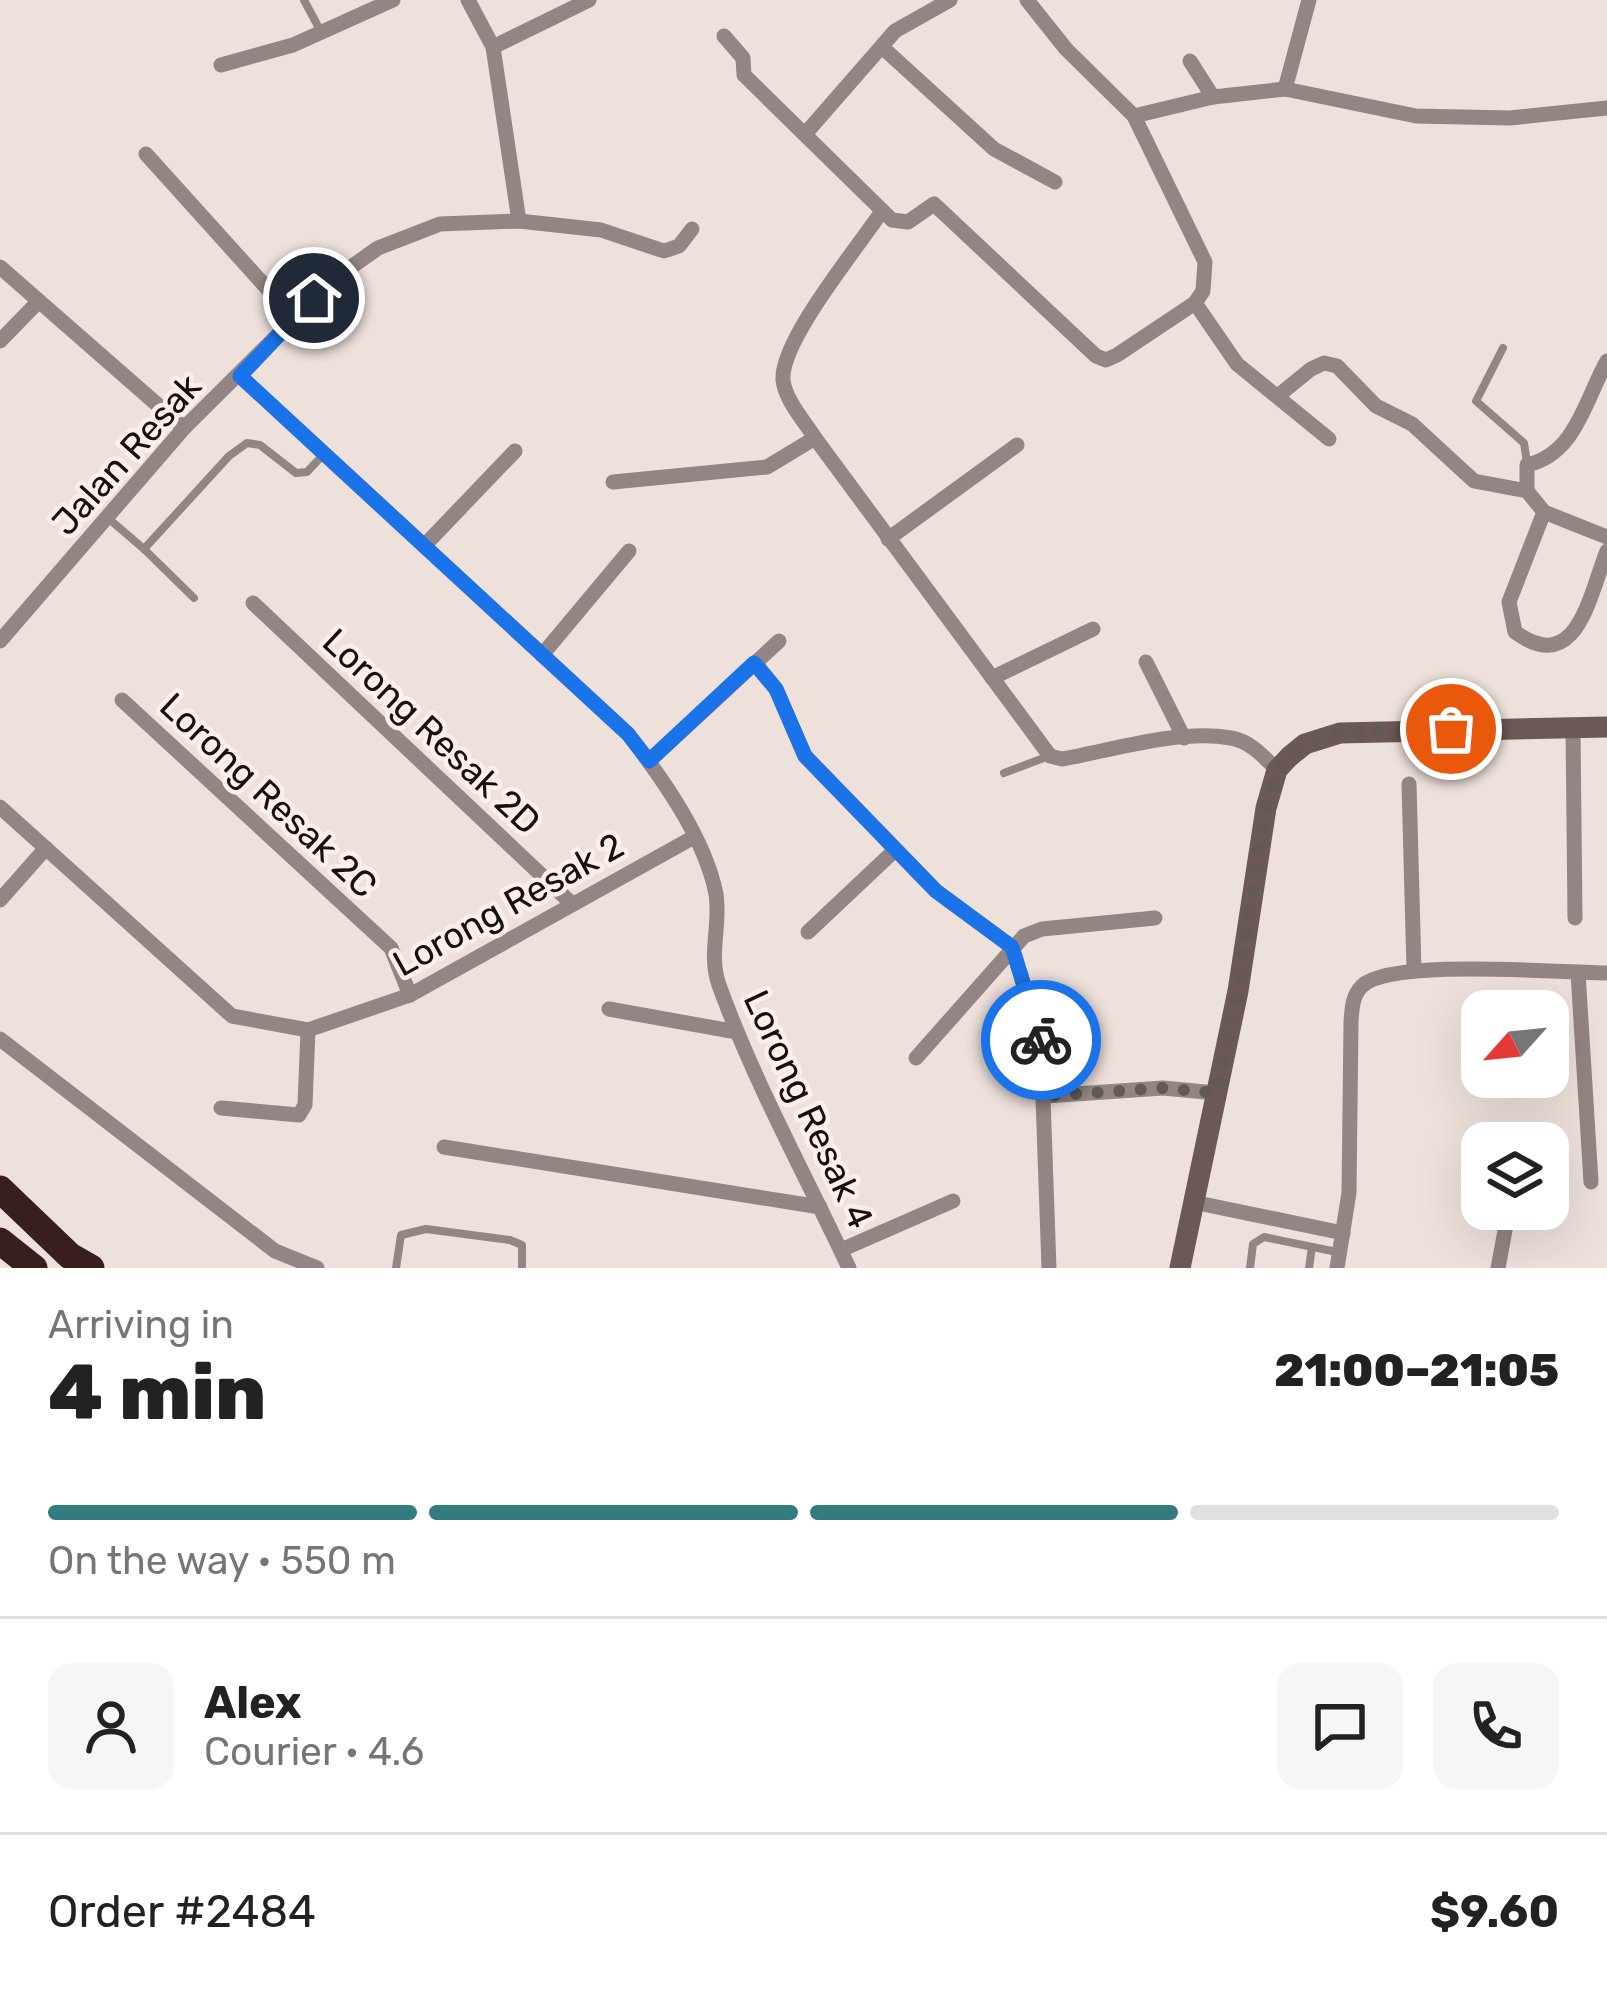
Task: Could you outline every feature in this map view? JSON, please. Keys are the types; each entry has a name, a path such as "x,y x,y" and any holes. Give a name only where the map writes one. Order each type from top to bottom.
{"highway":[{"path":"0,1189 70,1256 91,1268"},
{"path":"0,1240 34,1268"}],"street":[{"path":"221,65 321,32 393,0"},
{"path":"468,0 493,46 519,221"},
{"path":"493,46 590,0"},
{"path":"806,133 914,15 950,0"},
{"path":"724,36 742,58 744,75 882,211 903,223 934,204 1106,360 1195,303 1203,291 1205,262 1134,116 1066,49 1027,0"},
{"path":"1285,89 1309,0"},
{"path":"882,47 994,149 1055,182"},
{"path":"1190,62 1213,97"},
{"path":"1134,116 1213,97 1285,89 1416,116 1510,118 1607,108"},
{"path":"146,154 293,317"},
{"path":"882,211 803,330 785,368 787,394 815,438 1050,756 1062,760 1184,738 1232,737 1256,750 1277,770"},
{"name":"Jalan Resak","path":"0,641 184,428 293,317 357,260 440,224 519,221 601,230 664,250 679,246 692,229"},
{"path":"0,267 184,428"},
{"path":"0,341 39,301"},
{"path":"1195,303 1237,364 1330,439"},
{"path":"1607,361 1568,441 1547,460 1527,465 1527,491 1544,512 1607,537"},
{"path":"1279,395 1311,369 1324,363 1337,366 1376,406 1412,424 1474,481 1527,491"},
{"name":"Lorong Resak 4","path":"240,376 628,734 649,761 694,837 715,890 716,977 737,1032 849,1268"},
{"path":"613,482 766,466 815,438"},
{"path":"888,539 1017,445"},
{"path":"424,546 515,451"},
{"path":"1544,512 1509,602 1509,620 1533,644 1555,648 1571,638 1607,551"},
{"path":"542,655 629,551"},
{"name":"Lorong Resak 2D","path":"253,603 570,902"},
{"path":"992,678 1093,629"},
{"path":"649,761 779,641"},
{"path":"1146,662 1184,738"},
{"path":"754,663 776,689 805,756 893,850 1012,947 1041,1040 1049,1268"},
{"name":"Lorong Resak 2C","path":"122,700 392,948 410,995"},
{"path":"1180,1268 1238,992 1265,808 1277,770 1305,744 1340,733 1607,727"},
{"path":"1573,728 1575,917"},
{"path":"1409,784 1414,970"},
{"name":"Lorong Resak 2","path":"0,806 232,1016 308,1030 410,995 694,837"},
{"path":"0,900 46,848"},
{"path":"808,932 893,850"},
{"path":"916,1058 1012,947 1042,928 1155,918"},
{"path":"1338,1260 1349,1193 1354,999 1364,985 1414,970 1607,973"},
{"path":"1579,973 1591,1182"},
{"path":"610,1010 737,1032"},
{"path":"221,1108 292,1116 303,1111 308,1030"},
{"path":"0,1040 275,1251 317,1268"},
{"path":"1046,1096 1163,1088 1216,1093"},
{"path":"444,1147 820,1207"},
{"path":"841,1250 953,1201"},
{"path":"1193,1202 1342,1233"},
{"path":"1498,1268 1505,1230"}],"lane":[{"path":"304,0 321,32"},
{"path":"1503,348 1475,400 1524,443 1527,465"},
{"path":"144,549 229,456 248,443 260,445 296,473 307,472 323,454"},
{"path":"107,518 194,598"},
{"path":"1004,772 1050,756"},
{"path":"396,1268 401,1235 426,1229 510,1240 522,1245 522,1268"},
{"path":"1250,1268 1253,1244 1264,1237 1312,1247 1338,1260"},
{"path":"1309,1268 1312,1247"}],"way so far":[{"path":"1041,1040 1046,1096 1163,1088 1216,1093 1238,992 1265,808 1277,770 1305,744 1322,737 1370,729 1451,729"}],"route":[{"path":"314,298 240,376 628,734 649,761 754,663 776,689 805,756 936,891 1012,947 1041,1040"}]}
